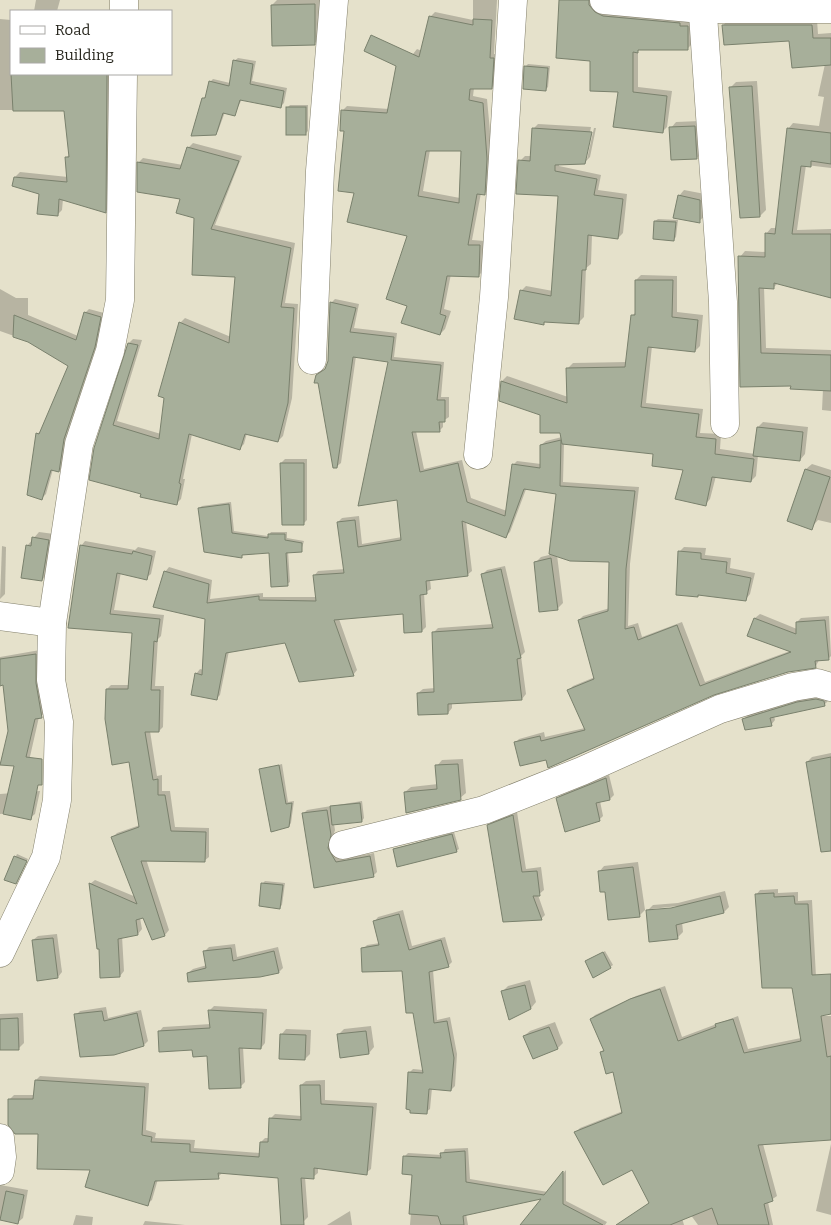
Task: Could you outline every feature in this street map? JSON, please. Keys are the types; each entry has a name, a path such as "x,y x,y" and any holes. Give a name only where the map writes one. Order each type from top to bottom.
{"street":[{"path":"312,360 320,170 334,0"},
{"path":"478,455 494,297 513,0"},
{"path":"604,0 831,9"},
{"path":"701,4 723,302 726,424"},
{"path":"0,954 46,857 57,800 59,722 51,680 52,623 79,444 110,351 120,300 123,75"},
{"path":"0,616 52,623"},
{"path":"343,845 484,810 582,771 720,709 792,687 817,683 831,687"},
{"path":"0,1138 2,1157 0,1171"}],"building":[{"path":"559,0 589,0 589,5 595,12 603,16 680,23 680,26 688,26 688,50 638,50 638,53 633,52 633,92 667,96 663,133 613,127 618,92 590,91 590,61 556,58"},
{"path":"315,4 315,45 272,46 271,5"},
{"path":"429,16 473,25 473,19 492,20 490,58 494,58 492,89 470,89 469,100 483,103 487,159 485,195 477,194 468,245 480,245 479,277 447,276 440,314 446,316 440,335 401,323 407,306 386,299 407,236 347,222 354,193 338,191 344,131 340,131 341,110 387,113 396,66 364,51 371,35 419,57","holes":["426,151 461,151 459,203 418,196"]},
{"path":"722,25 812,25 813,38 831,38 831,65 792,68 789,41 724,45"},
{"path":"233,60 253,64 250,84 284,91 281,108 240,100 235,116 223,113 216,135 191,136 209,81 229,86"},
{"path":"524,66 548,68 546,91 523,89"},
{"path":"11,75 107,75 106,213 59,199 58,216 37,214 39,194 12,186 14,177 67,182 65,157 69,157 64,111 13,111"},
{"path":"752,86 760,217 740,218 729,87"},
{"path":"286,107 306,107 306,135 286,135"},
{"path":"695,126 697,159 671,160 669,127"},
{"path":"532,128 592,132 585,164 555,165 555,171 597,179 594,195 623,199 618,239 588,235 586,270 582,270 579,324 544,322 544,325 514,319 520,290 551,296 558,196 516,194 518,160 530,161"},
{"path":"787,128 831,133 831,164 811,161 811,167 801,166 792,234 831,234 831,298 774,283 774,289 759,288 761,353 831,355 831,391 790,389 791,386 740,387 738,256 765,257 765,233 775,234"},
{"path":"187,147 239,161 211,229 291,248 281,307 294,308 288,403 278,442 245,434 240,450 189,434 179,483 181,484 177,505 140,497 141,494 89,480 94,448 128,343 138,345 113,425 159,439 164,398 158,396 179,322 229,343 235,277 192,275 194,218 176,213 180,199 137,192 137,162 180,169"},
{"path":"678,195 700,200 700,223 673,218"},
{"path":"654,221 676,222 674,241 653,239"},
{"path":"635,280 673,280 672,317 698,320 695,352 648,347 641,407 699,414 696,437 716,439 715,454 754,459 751,482 712,477 706,506 675,499 683,470 652,466 653,454 562,444 560,433 540,433 540,415 499,401 501,381 567,403 566,368 625,367 631,315 635,315"},
{"path":"330,302 356,308 350,332 394,337 391,360 441,365 437,400 445,400 445,422 439,422 440,432 412,432 420,472 458,463 467,502 505,516 512,464 540,468 540,445 561,440 560,486 635,491 626,569 625,629 634,627 638,640 677,625 700,686 791,652 747,636 754,618 796,634 796,622 825,620 829,660 815,661 816,668 788,672 714,695 548,768 546,760 520,766 514,742 540,736 541,741 585,730 567,690 594,679 578,620 608,611 609,562 570,561 549,554 556,494 524,489 506,538 462,521 468,576 426,581 427,594 420,595 422,632 404,633 403,614 334,620 354,676 299,682 285,643 226,653 217,700 191,695 195,673 202,675 205,619 153,607 164,571 209,584 207,603 259,596 259,600 316,601 313,575 344,573 337,522 355,520 358,547 401,540 397,500 358,506 388,362 353,357 337,468 333,468 318,383 314,383 316,375 325,369 328,361"},
{"path":"84,312 101,317 95,347 64,439 59,472 51,470 42,500 27,495 36,433 39,434 68,366 28,342 13,337 14,315 76,340"},
{"path":"757,427 803,432 800,461 753,456"},
{"path":"280,463 304,463 304,525 282,525"},
{"path":"805,469 830,477 812,530 787,521"},
{"path":"229,504 232,533 268,538 268,534 285,534 285,540 302,543 302,552 286,553 288,586 271,587 269,553 242,555 242,558 204,552 198,508"},
{"path":"32,537 49,540 42,581 21,578 26,545 31,546"},
{"path":"80,545 132,554 133,551 152,556 147,580 117,573 110,614 160,619 157,642 154,641 151,690 160,690 159,732 145,732 153,780 158,779 158,795 165,795 171,831 206,832 205,862 141,861 165,936 152,940 143,918 136,920 138,935 118,939 120,977 100,978 99,949 97,949 89,883 137,904 111,837 139,827 129,762 112,765 105,719 106,689 128,689 132,633 68,628"},
{"path":"678,551 701,553 701,559 727,562 726,573 751,578 746,601 698,595 698,597 676,595"},
{"path":"551,558 558,610 539,612 534,562"},
{"path":"501,569 521,658 517,659 522,700 448,704 448,714 418,715 417,693 434,692 432,632 493,628 481,574"},
{"path":"36,654 36,683 42,718 35,719 26,757 42,759 42,785 38,785 31,820 3,814 14,766 0,765 8,731 3,685 0,686 0,659"},
{"path":"816,699 824,701 825,706 770,718 772,726 745,730 742,719 797,702"},
{"path":"831,757 831,851 821,852 806,762"},
{"path":"458,764 461,800 406,813 404,792 437,789 435,765"},
{"path":"279,765 286,804 292,803 289,827 271,832 259,769"},
{"path":"606,778 610,800 596,803 600,821 565,832 556,798"},
{"path":"360,803 362,822 332,825 330,806"},
{"path":"327,810 331,835 328,848 336,862 370,856 374,877 314,888 302,813"},
{"path":"513,815 522,872 537,871 540,896 533,896 542,920 503,922 487,825"},
{"path":"452,834 457,852 397,867 393,849"},
{"path":"14,856 27,861 16,884 4,880"},
{"path":"633,867 640,917 608,920 605,892 600,892 598,871"},
{"path":"261,883 283,885 280,909 259,906"},
{"path":"774,893 774,897 794,896 795,904 808,904 812,975 831,974 831,1014 821,1016 827,1057 831,1056 831,1140 758,1145 773,1201 764,1204 769,1225 718,1225 712,1208 670,1225 616,1225 649,1203 632,1170 603,1185 574,1132 622,1113 613,1072 606,1074 600,1052 604,1051 590,1019 630,999 660,989 678,1041 716,1027 715,1024 733,1019 744,1053 801,1041 792,988 762,988 755,894"},
{"path":"720,896 724,913 676,925 678,939 649,942 646,910 671,908"},
{"path":"399,914 409,950 441,940 449,967 429,972 434,1023 447,1021 454,1058 451,1091 429,1089 427,1114 410,1113 410,1110 406,1109 408,1072 423,1073 413,1013 406,1013 402,971 362,972 361,948 379,945 373,921"},
{"path":"53,938 58,978 37,981 32,940"},
{"path":"231,948 233,961 274,951 279,973 260,977 188,982 187,973 206,968 203,951"},
{"path":"603,952 611,968 593,978 585,961"},
{"path":"525,985 531,1009 509,1020 501,991"},
{"path":"208,1010 263,1013 261,1049 239,1048 241,1088 209,1089 207,1056 193,1057 192,1050 159,1052 158,1031 210,1028"},
{"path":"102,1011 104,1021 137,1013 144,1046 114,1055 80,1057 74,1014"},
{"path":"18,1018 19,1050 0,1050 0,1019"},
{"path":"549,1027 558,1049 533,1059 523,1036"},
{"path":"366,1031 369,1054 340,1058 337,1034"},
{"path":"280,1034 306,1035 305,1060 279,1059"},
{"path":"35,1080 145,1087 142,1135 152,1137 151,1142 190,1144 190,1152 259,1157 260,1142 268,1142 269,1118 301,1120 300,1085 320,1085 321,1104 373,1107 367,1175 314,1168 314,1179 301,1178 304,1225 281,1225 278,1178 218,1173 219,1179 155,1181 148,1206 85,1187 90,1170 37,1169 38,1134 15,1134 8,1125 8,1099 33,1099"},
{"path":"465,1151 466,1182 544,1195 563,1171 563,1204 603,1225 520,1225 541,1199 463,1216 464,1225 441,1225 438,1216 409,1214 412,1175 402,1174 403,1156 441,1158 440,1153"},
{"path":"6,1191 24,1195 18,1224 0,1220"}]}
